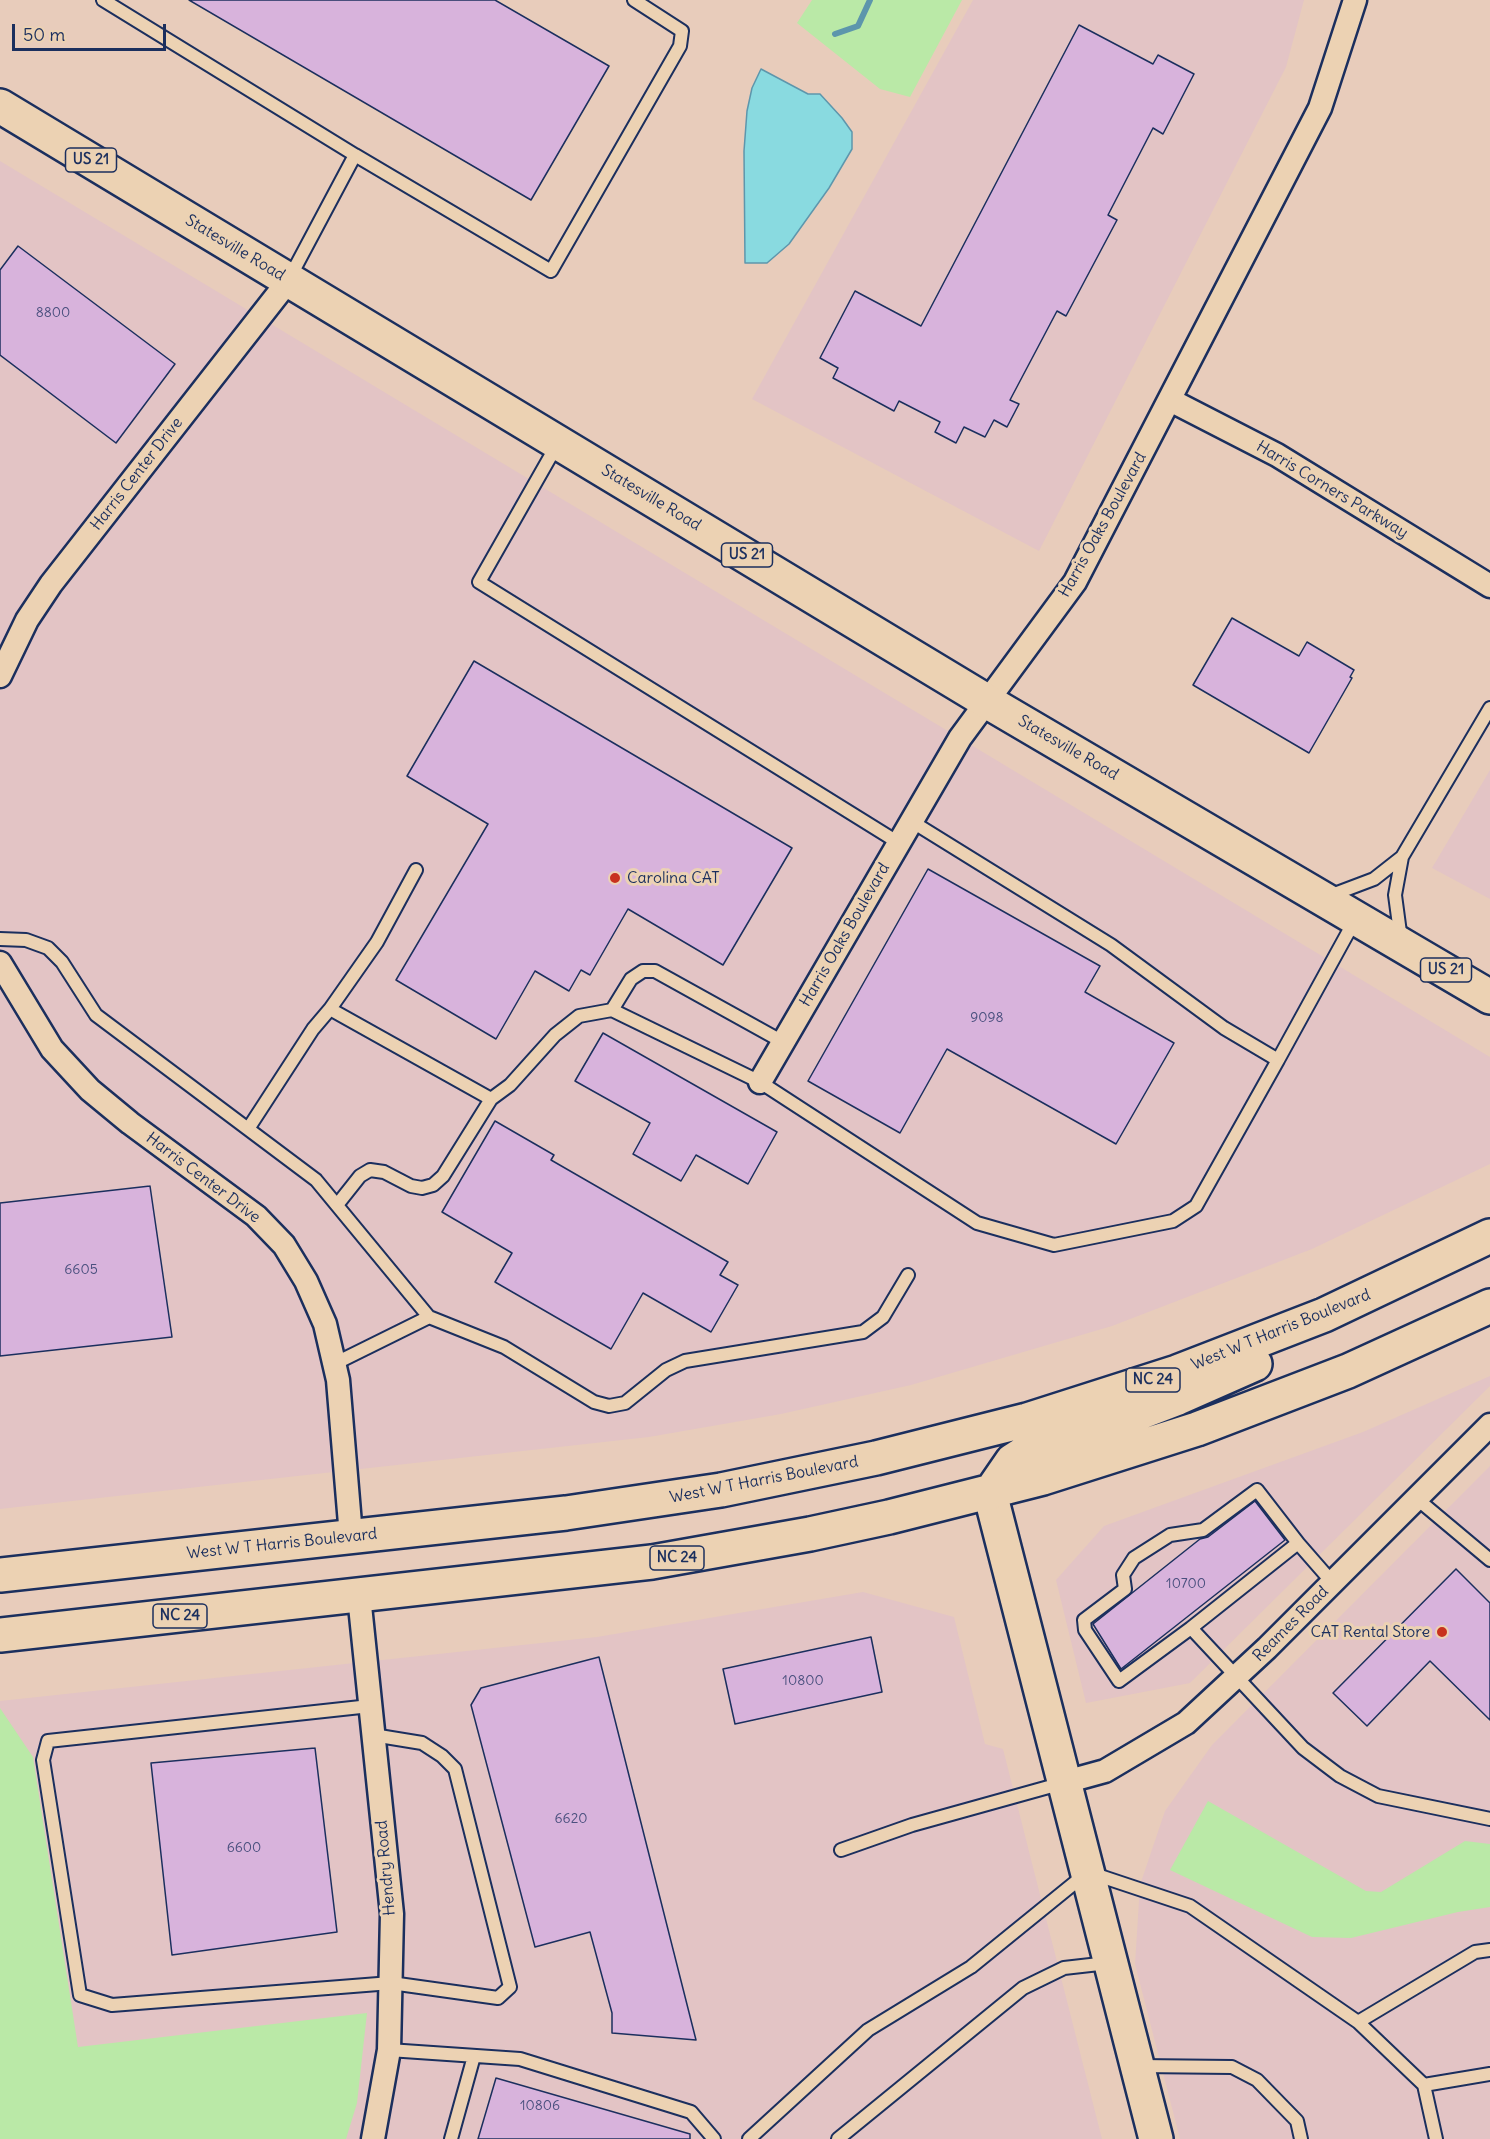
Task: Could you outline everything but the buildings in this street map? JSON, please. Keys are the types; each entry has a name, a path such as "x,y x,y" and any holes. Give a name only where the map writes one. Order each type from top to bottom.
{"main road":[{"name":"Statesville Road","path":"0,106 988,702 1490,997"},
{"name":"West W T Harris Boulevard","path":"0,1575 655,1501 798,1475 942,1443 1102,1398 1252,1344 1397,1282 1490,1236"},
{"path":"1156,2139 990,1493 1012,1461 1034,1447 1110,1424 1235,1374 1293,1345 1397,1282"},
{"name":"NC 24","path":"0,1635 573,1573 708,1553 810,1534 990,1493 1120,1455 1274,1401 1348,1371 1490,1306"}],"street":[{"name":"Harris Oaks Boulevard","path":"760,1082 960,738 1075,582 1320,108 1355,0"},
{"name":"Harris Center Drive","path":"0,676 22,630 51,584 288,280"},
{"name":"Harris Corners Parkway","path":"1170,400 1277,455 1490,586"},
{"name":"Harris Center Drive","path":"0,963 52,1049 90,1090 130,1123 256,1216 284,1245 306,1281 325,1324 334,1364 351,1536"},
{"name":"Reames Road","path":"1065,1782 1106,1771 1186,1723 1237,1677 1490,1425"},
{"name":"Hendry Road","path":"359,1596 392,1914 389,2050 373,2139"}],"lane":[{"path":"104,0 355,155 551,271 680,46 682,31 634,0"},
{"path":"288,280 355,155"},
{"path":"559,442 479,582 898,843"},
{"path":"1401,944 1395,895 1402,857 1490,708"},
{"path":"911,821 1111,945 1224,1028 1278,1060"},
{"path":"1324,898 1374,879 1402,857"},
{"path":"248,1129 313,1029 330,1009 377,942 416,870"},
{"path":"337,1205 360,1176 370,1170 384,1172 411,1186 422,1188 433,1185 443,1176 491,1099 510,1085 555,1035 579,1016 612,1010 760,1082 977,1223 1054,1245 1173,1221 1196,1206 1356,917"},
{"path":"0,939 26,940 48,948 62,962 96,1015 316,1180 429,1317 504,1347 594,1402 609,1406 625,1403 666,1370 685,1361 862,1332 883,1317 908,1275"},
{"path":"612,1010 631,980 643,971 655,971 783,1042"},
{"path":"330,1009 491,1099"},
{"path":"334,1364 429,1317"},
{"path":"1298,1543 1265,1563 1191,1628 1166,1640 1139,1660 1119,1681 1085,1630 1084,1620 1100,1612 1127,1591 1123,1575 1134,1558 1170,1535 1204,1532 1257,1490 1332,1582"},
{"path":"1416,1498 1490,1560"},
{"path":"1191,1628 1303,1748 1340,1776 1378,1796 1490,1819"},
{"path":"370,1706 48,1741 43,1761 81,1995 112,2005 391,1983 498,1998 510,1987 455,1769 442,1756 422,1743 373,1735"},
{"path":"840,1850 912,1825 1065,1782"},
{"path":"749,2139 868,2030 971,1967 1088,1872 1190,1906 1358,2022 1424,2085 1436,2139"},
{"path":"1358,2022 1475,1952 1490,1950"},
{"path":"838,2139 1023,1988 1064,1968 1111,1963"},
{"path":"389,2050 520,2059 691,2112 714,2139"},
{"path":"451,2139 474,2056"},
{"path":"1137,2066 1232,2067 1257,2080 1297,2121 1301,2139"},
{"path":"1424,2085 1490,2074"}],"shaded area":[{"path":"973,0 1304,0 1286,67 1039,551 752,399"},
{"path":"0,161 1490,1057 1490,1164 1312,1249 1112,1326 911,1385 781,1414 649,1437 0,1509"},
{"path":"1490,770 1490,899 1432,868"},
{"path":"1490,1376 1490,1386 1190,1683 1086,1703 1056,1580 1104,1526 1363,1432"},
{"path":"1490,1466 1490,2139 1180,2139 1135,1964 1140,1885 1165,1811 1212,1745"},
{"path":"863,1592 954,1617 985,1744 1003,1749 1102,2139 0,2139 0,1701 597,1637"}],"green space":[{"path":"812,0 962,0 910,97 880,89 797,23"},
{"path":"0,1708 33,1757 78,2047 367,2013 357,2103 346,2139 0,2139"},
{"path":"1208,1801 1366,1891 1381,1892 1465,1841 1490,1844 1490,1907 1458,1912 1351,1938 1312,1937 1170,1870"}],"water":[{"path":"761,69 808,94 820,94 852,132 852,149 829,188 789,244 767,263 745,263 744,151 747,111 752,88"}],"waterway":[{"path":"835,34 858,26 870,0"}],"place":[{"name":"Carolina CAT","path":"615,878"},
{"name":"CAT Rental Store","path":"1442,1632"}]}
